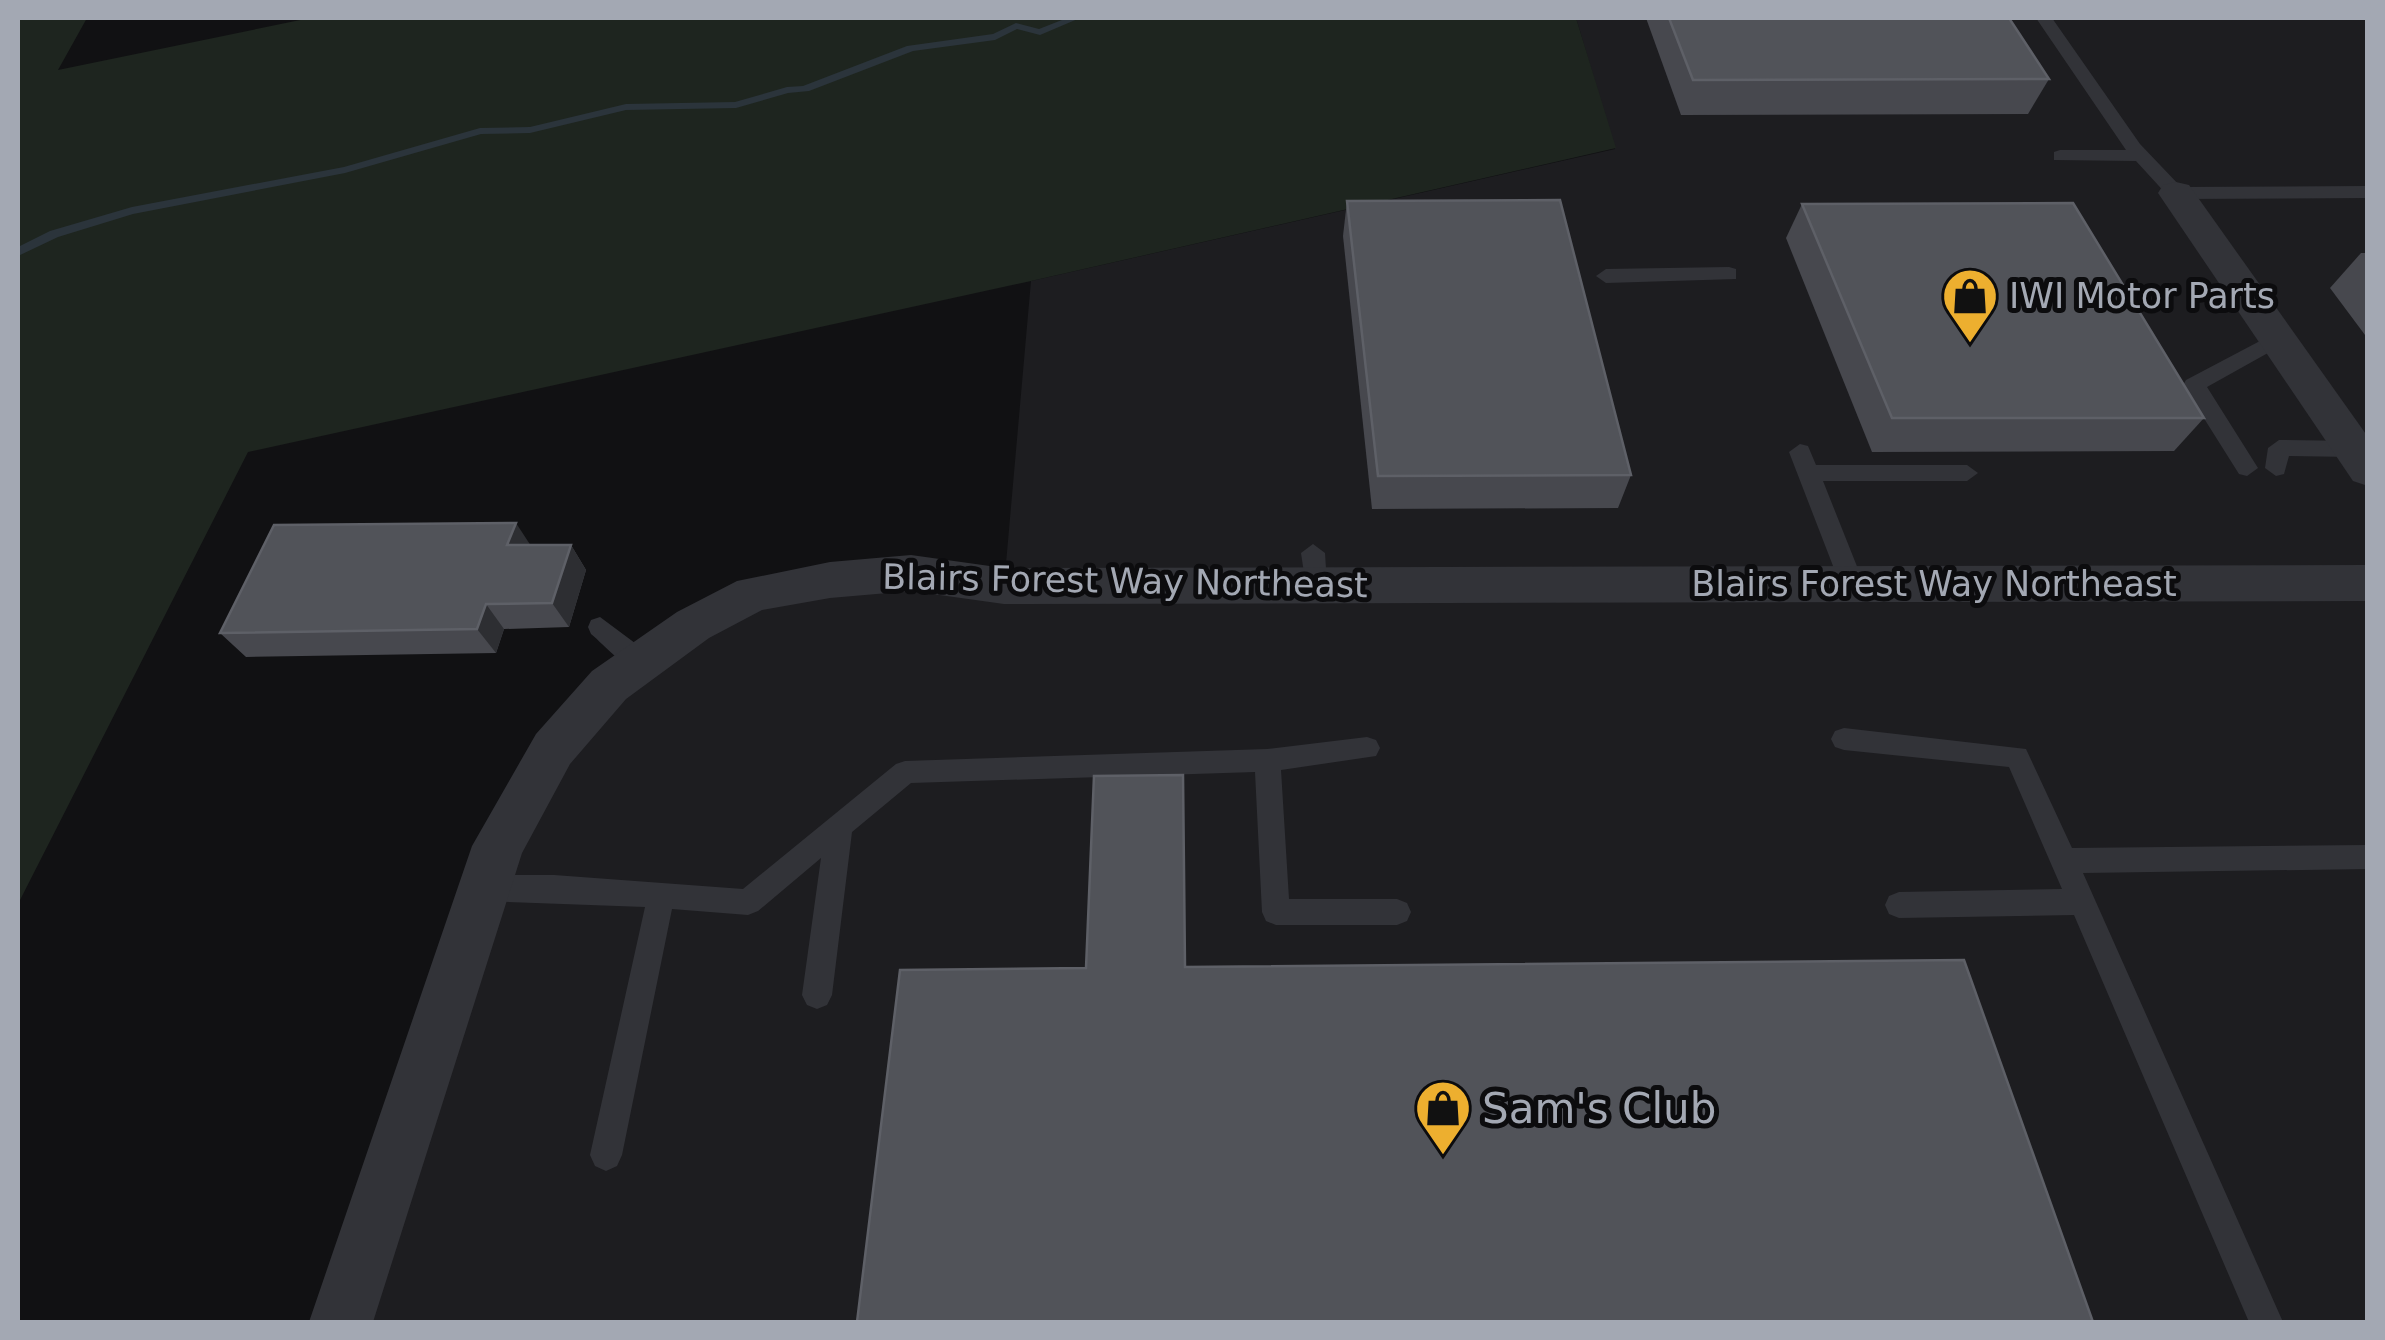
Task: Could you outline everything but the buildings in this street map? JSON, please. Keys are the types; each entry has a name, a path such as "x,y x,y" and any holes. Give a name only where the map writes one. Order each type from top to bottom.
{"street":[{"path":"2176,193 2360,460"},
{"name":"Blairs Forest Way Northeast","path":"341,1322 498,846 553,749 609,684 693,625 752,594 830,580 912,573 1004,586 1314,569 1852,584 2368,583"}],"lane":[{"path":"2044,18 2140,155 2176,193 2368,192"},
{"path":"2060,156 2140,155"},
{"path":"1606,276 1728,274"},
{"path":"2247,468 2194,386 2276,338"},
{"path":"2276,468 2278,448 2360,460"},
{"path":"1852,584 1804,463 1967,473"},
{"path":"600,627 642,662"},
{"path":"1844,739 2018,757 2266,1322"},
{"path":"484,888 554,888 748,902 905,772 1267,760 1367,748"},
{"path":"1267,760 1276,912 1397,912"},
{"path":"817,995 839,827"},
{"path":"2064,861 2368,857"},
{"path":"606,1156 661,896"},
{"path":"1899,906 2082,902"}],"shaded area":[{"path":"18,18 87,18 58,70 310,18 1576,18 1616,148 248,452 18,904"},
{"path":"1576,18 2367,18 2367,1322 341,1322 498,846 553,749 753,594 1004,586 1031,281 1615,149"}],"waterway":[{"path":"18,252 54,234 132,211 345,170 480,131 530,130 626,107 736,105 787,90 805,89 911,48 995,37 1016,26 1040,32 1075,18"}],"place":[{"name":"IWI Motor Parts","path":"1970,345"},
{"name":"Sam's Club","path":"1443,1157"}]}
